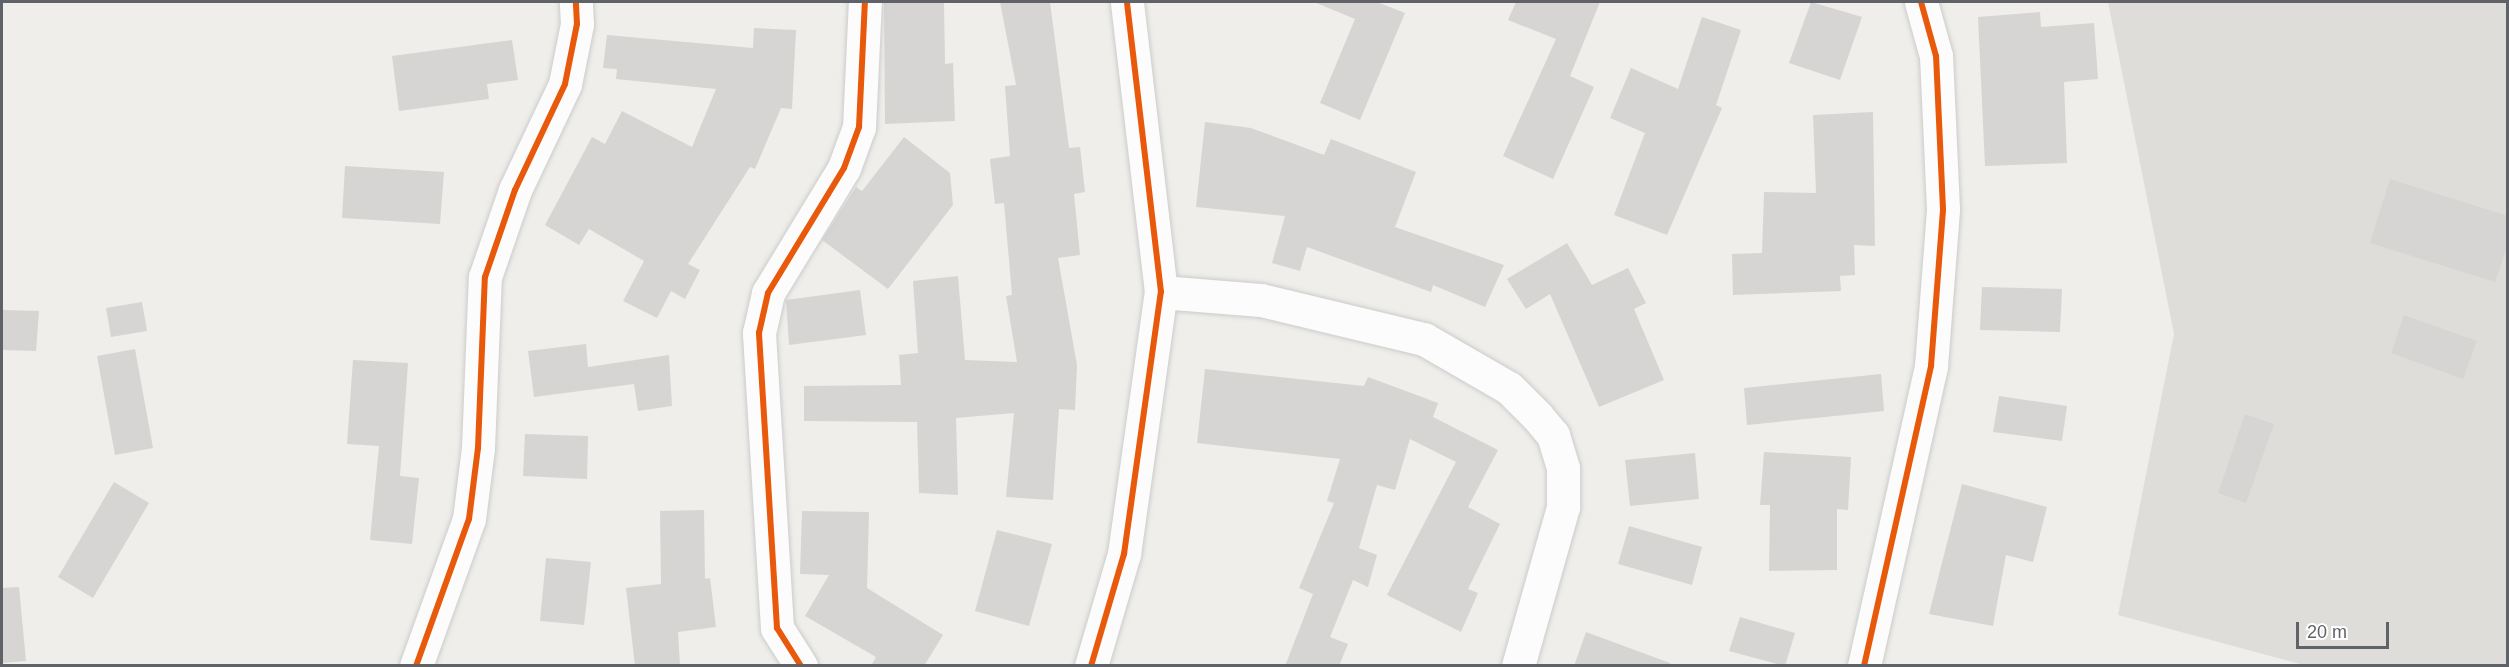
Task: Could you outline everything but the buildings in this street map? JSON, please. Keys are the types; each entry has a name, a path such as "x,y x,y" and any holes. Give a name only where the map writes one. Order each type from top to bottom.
{"street":[{"path":"416,666 469,519 478,448 485,277 516,190 565,84 578,24 576,2"},
{"path":"801,666 777,628 759,333 768,293 844,168 859,127 866,2"},
{"path":"1091,666 1124,554 1161,292 1127,2"},
{"path":"1864,666 1931,366 1943,209 1936,56 1920,2"},
{"path":"1161,292 1260,300 1424,339 1509,388 1537,416 1553,435 1563,468 1563,507 1518,666"}],"shaded area":[{"path":"2108,2 2507,2 2507,665 2304,665 2118,615 2174,334"}],"cycle path":[{"path":"416,666 469,519 478,448 485,277 515,190 565,84 577,24 576,2"},
{"path":"801,666 777,628 759,333 768,293 844,168 859,127 865,2"},
{"path":"1091,666 1124,554 1161,292 1127,2"},
{"path":"1864,666 1931,366 1943,209 1936,56 1921,2"}]}
